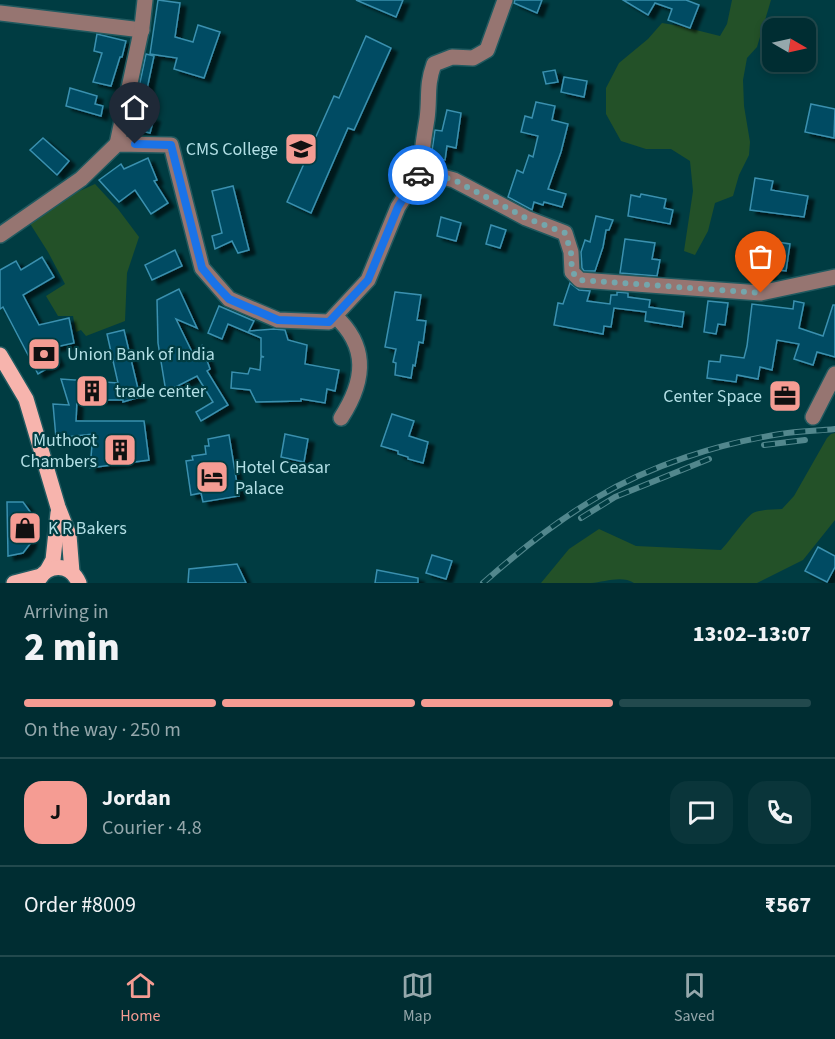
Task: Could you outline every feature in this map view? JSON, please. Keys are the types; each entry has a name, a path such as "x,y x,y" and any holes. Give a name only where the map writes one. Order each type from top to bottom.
{"main road":[{"path":"0,354 26,399 58,507 69,535 76,578"},
{"path":"42,576 53,560 58,507"},
{"path":"14,583 42,576 61,567 76,578"}],"street":[{"path":"0,235 81,180 117,144 142,30 145,0"},
{"path":"117,144 171,145 202,268 229,299 278,320 329,322 368,280 398,207 421,171 421,153 427,117 428,80 434,63 452,57 473,58 487,50 505,0"},
{"path":"0,13 142,30"},
{"path":"421,171 454,180 526,218 565,233 571,252 572,272 580,280 761,293 835,277"},
{"path":"335,316 349,332 360,354 357,379 349,406 342,418"},
{"path":"813,417 835,374"}],"green space":[{"path":"732,0 771,0 766,18 762,18 762,30 757,47 747,58 743,80 744,106 750,142 749,155 739,175 733,196 715,203 708,231 695,255 684,251 693,191 690,161 671,149 646,149 621,141 606,114 606,88 619,63 648,39 662,23 720,36 727,24"},
{"path":"95,184 139,237 127,273 125,321 86,336 81,330 76,332 73,316 58,316 46,296 65,284 29,222 64,198"},
{"path":"835,433 835,520 803,560 757,583 634,583 619,579 591,583 541,583 569,549 599,529 636,546 721,550 753,513 782,509 794,496 827,438"}],"building":[{"path":"158,0 180,3 175,37 193,42 198,25 220,32 204,78 174,69 177,58 150,54"},
{"path":"356,0 403,0 396,17"},
{"path":"515,0 542,0 537,13 514,3"},
{"path":"623,0 686,0 699,5 690,28 668,20 672,9 655,3 648,15"},
{"path":"97,34 126,41 111,86 93,82 102,53 94,51"},
{"path":"366,36 391,48 354,130 348,128 311,213 287,202 334,96 339,98"},
{"path":"146,54 154,56 147,89 139,87"},
{"path":"555,70 558,82 546,84 543,72"},
{"path":"564,77 587,81 584,97 561,92"},
{"path":"70,88 97,96 95,104 103,106 101,116 66,106"},
{"path":"536,102 555,106 552,120 568,124 548,189 566,194 562,207 534,202 532,210 508,197 517,170 523,173 529,155 533,157 538,136 521,132 525,116 532,118"},
{"path":"811,104 835,109 834,138 805,132"},
{"path":"447,110 461,113 456,148 447,146 445,160 431,158 435,130 442,131"},
{"path":"138,114 154,118 150,133 134,129"},
{"path":"43,138 69,161 57,175 30,150"},
{"path":"148,158 157,180 154,181 168,203 151,214 135,190 119,202 99,180 121,164 124,169"},
{"path":"755,178 773,181 771,190 808,196 804,217 750,210"},
{"path":"233,186 249,250 238,253 232,241 215,249 212,236 222,233 212,191"},
{"path":"641,194 666,199 664,208 673,210 670,224 628,216 631,195 640,197"},
{"path":"596,216 613,220 609,230 606,230 595,271 584,271 581,252 585,240 590,242"},
{"path":"441,217 461,223 456,241 437,236"},
{"path":"491,225 506,230 500,248 486,244"},
{"path":"625,239 655,243 652,259 660,260 657,276 620,273"},
{"path":"757,239 790,244 786,271 771,269 770,276 752,274"},
{"path":"175,250 182,266 152,280 145,265"},
{"path":"42,257 54,277 23,295 39,325 69,318 74,343 51,348 58,362 38,374 3,307 0,309 0,270 16,261 21,270"},
{"path":"570,283 579,290 590,291 587,301 610,304 611,295 617,295 617,292 628,293 628,297 650,300 649,307 684,312 682,327 645,321 646,312 614,308 611,327 604,326 603,334 554,325 558,303 563,304"},
{"path":"179,289 197,328 176,319 196,360 202,346 210,369 207,371 228,405 201,421 196,412 213,402 197,376 166,392 158,343 157,300"},
{"path":"395,292 421,295 417,320 426,321 423,343 419,342 411,378 395,375 396,363 393,362 396,349 385,347"},
{"path":"708,301 728,303 725,325 718,324 716,334 704,332"},
{"path":"794,301 804,303 799,328 823,336 833,305 835,305 835,357 817,352 813,365 794,359 799,344 777,340 772,370 760,367 758,379 737,375 736,382 707,378 709,361 720,362 721,355 744,358 752,304 793,309"},
{"path":"219,306 254,321 249,331 285,330 288,340 307,345 305,364 339,370 335,391 327,389 325,403 301,399 301,401 256,402 250,390 231,388 232,372 248,374 250,368 260,370 261,357 264,357 261,356 261,338 228,324 222,339 208,333"},
{"path":"124,330 140,397 123,402 123,400 77,400 76,421 144,421 149,460 90,468 93,434 56,438 53,404 69,405 61,379 118,383 107,334"},
{"path":"392,414 414,421 409,436 428,442 423,463 408,459 398,454 398,451 381,446"},
{"path":"285,434 308,439 304,462 281,457"},
{"name":"Hotel Ceasar Palace","path":"229,435 239,496 203,502 201,493 191,495 186,461 193,460 192,456 206,454 205,446 209,446 208,439"},
{"path":"7,502 23,502 31,513 32,527 30,544 23,553 8,556"},
{"path":"818,547 835,556 835,567 827,582 805,571"},
{"path":"432,555 452,561 446,579 426,573"},
{"path":"237,564 246,583 188,583 189,569"},
{"path":"377,570 418,578 418,583 375,583"}],"railway":[{"path":"483,583 551,527 596,498 639,475 685,457 757,438 835,429"},
{"path":"764,445 805,440"},
{"path":"581,518 615,497 709,459"}],"way so far":[{"path":"418,175 421,171 454,180 526,218 565,233 571,252 572,272 580,280 761,293"}],"place":[{"name":"CMS College","path":"301,149"},
{"name":"Union Bank of India","path":"44,354"},
{"name":"trade center","path":"92,391"},
{"name":"Center Space","path":"785,396"},
{"name":"Muthoot Chambers","path":"120,450"},
{"name":"Hotel Ceasar Palace","path":"212,477"},
{"name":"K R Bakers","path":"25,528"}],"route":[{"path":"135,144 171,145 202,268 229,299 278,320 329,322 368,280 398,207 418,175"}]}
